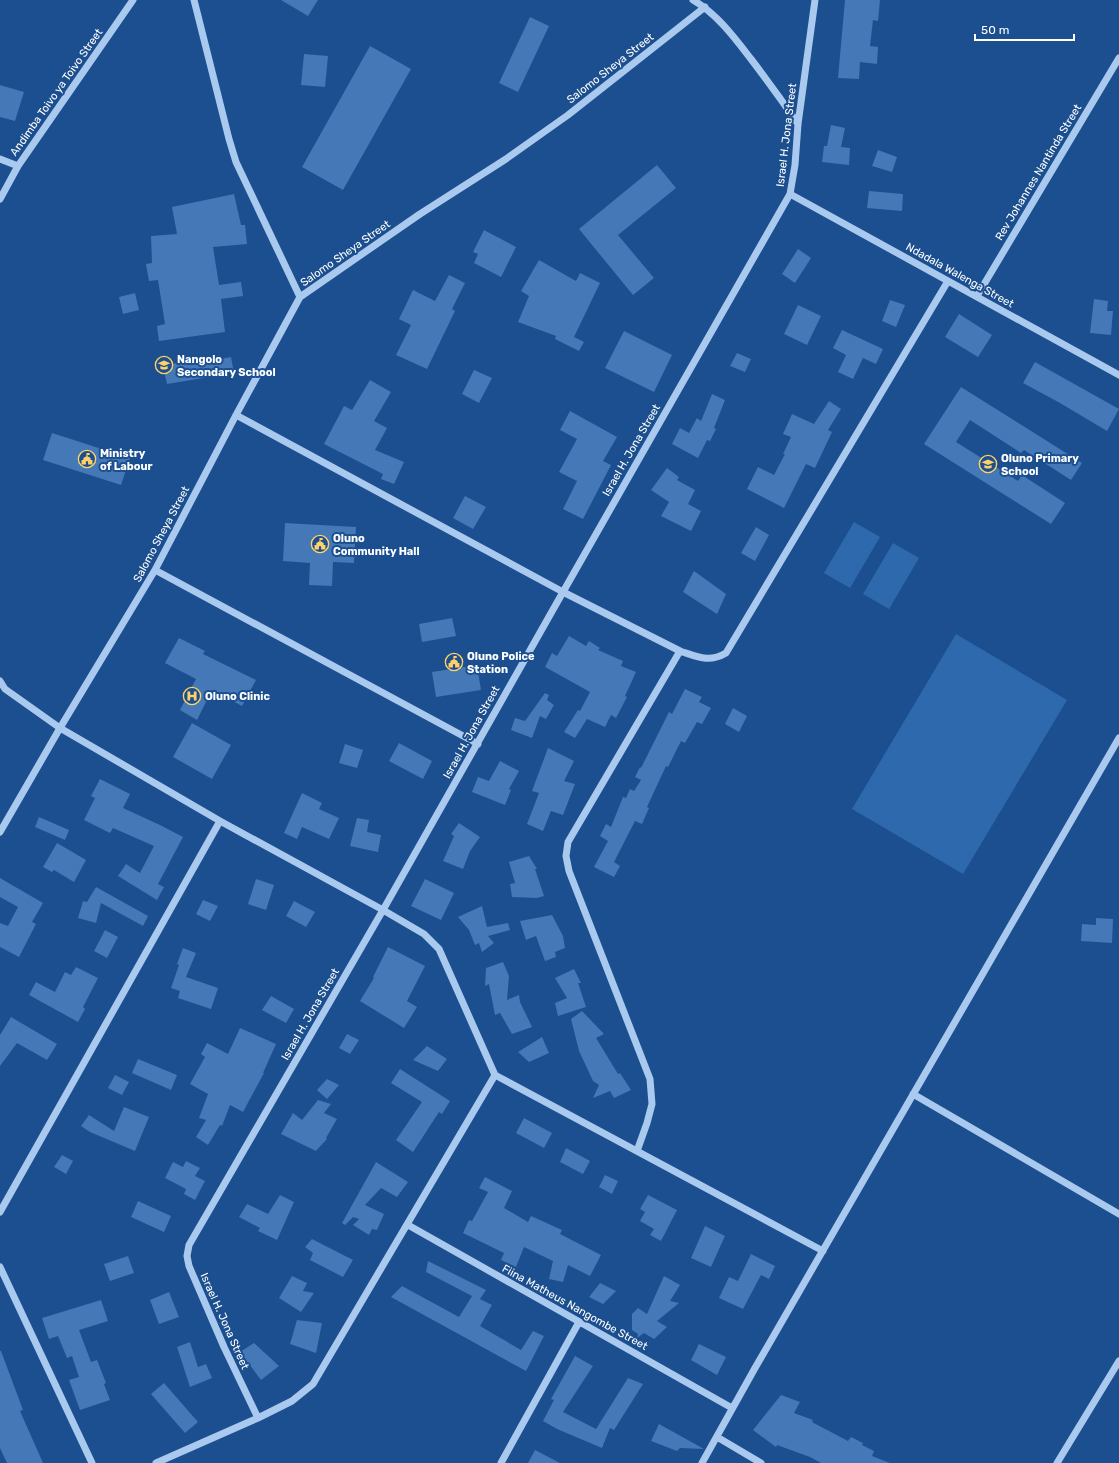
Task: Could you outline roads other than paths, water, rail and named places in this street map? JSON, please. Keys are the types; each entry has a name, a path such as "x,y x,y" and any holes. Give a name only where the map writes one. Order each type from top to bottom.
{"street":[{"name":"Andimba Toivo ya Toivo Street","path":"0,199 18,166 133,0"},
{"path":"194,0 232,151 300,297"},
{"path":"693,0 705,7 731,34 773,88 798,124"},
{"name":"Israel H. Jona Street","path":"258,1418 224,1347 189,1266 187,1256 189,1245 478,744 790,194 815,0"},
{"name":"Salomo Sheya Street","path":"0,832 60,728 155,570 300,297 420,214 506,159 568,115 644,57 705,7"},
{"name":"Rev Johannes Nantinda Street","path":"977,296 1119,58"},
{"path":"0,159 18,166"},
{"name":"Ndadala Walenga Street","path":"790,194 977,296 1119,376"},
{"path":"236,415 563,592 680,651 708,660 726,653 948,281"},
{"path":"155,570 478,744"},
{"path":"637,1151 652,1104 650,1079 569,871 566,856 568,842 680,651"},
{"path":"0,681 5,689 60,728 220,821 424,934 439,949 495,1075 823,1251"},
{"path":"702,1463 732,1408 1119,738"},
{"path":"0,1212 220,821"},
{"path":"156,1463 258,1418 292,1401 313,1384 495,1075"},
{"path":"913,1094 1119,1214"},
{"name":"Fiina Matheus Nangombe Street","path":"408,1225 732,1408"},
{"path":"0,1267 92,1463"},
{"path":"501,1463 579,1322"},
{"path":"1057,1463 1119,1361"},
{"path":"717,1437 761,1463"}],"place":[{"name":"Nangolo Secondary School","path":"164,365"},
{"name":"Ministry of Labour","path":"87,459"},
{"name":"Oluno Primary School","path":"988,464"},
{"name":"Oluno Community Hall","path":"320,544"},
{"name":"Oluno Police Station","path":"454,662"},
{"name":"Oluno Clinic","path":"192,696"}]}
